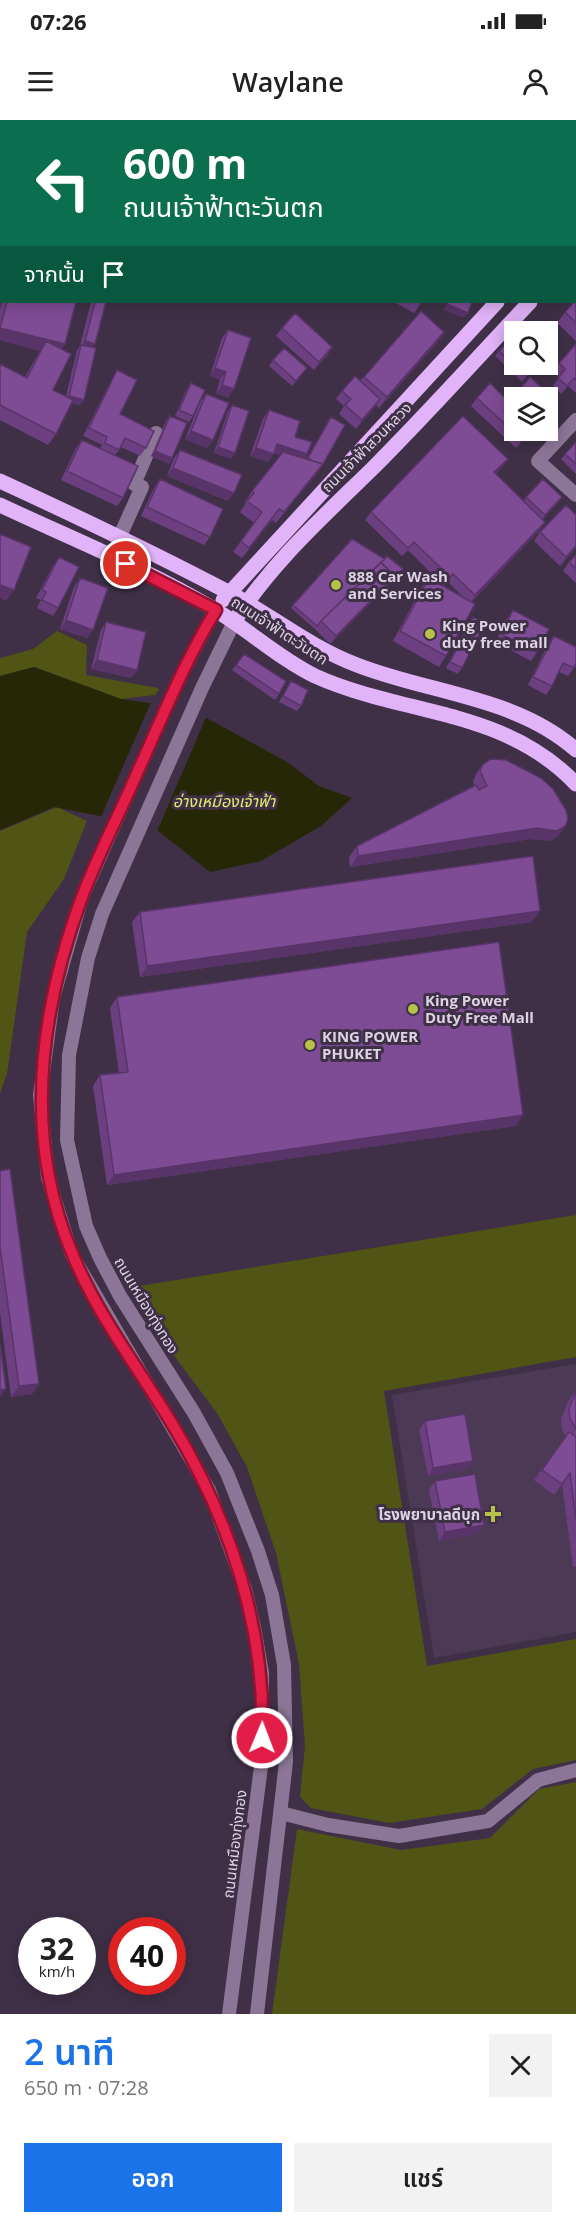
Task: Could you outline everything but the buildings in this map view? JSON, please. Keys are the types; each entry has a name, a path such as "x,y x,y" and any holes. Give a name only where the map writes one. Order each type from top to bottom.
{"main road":[{"name":"ถนนเจ้าฟ้าสวนหลวง","path":"216,610 228,592 496,303"},
{"name":"ถนนเจ้าฟ้าสวนหลวง","path":"234,622 246,603 307,531 375,466 529,303"},
{"name":"ถนนเจ้าฟ้าตะวันตก","path":"0,481 228,592 318,648 358,666 503,710 547,729 576,750"},
{"name":"ถนนเจ้าฟ้าตะวันตก","path":"0,505 168,584 216,610 312,674 339,686 444,712 514,738 542,754 576,784"}],"street":[{"path":"576,420 538,460 576,495"},
{"path":"119,538 142,487 134,484 156,433"},
{"name":"ถนนเหมืองทุ่งทอง","path":"216,610 179,679 82,897 53,998 40,1095 42,1137 48,1178 72,1255 209,1490 248,1599 262,1673 262,1759 229,2014"},
{"name":"ถนนเหมืองทุ่งทอง","path":"234,622 202,688 102,914 78,998 69,1054 67,1140 86,1226 100,1258 120,1296 183,1395 226,1473 258,1551 272,1595 284,1665 286,1762 257,2014"},
{"path":"162,1409 183,1395"},
{"path":"281,1813 328,1825 399,1836 488,1821 538,1780 576,1770"}],"shaded area":[{"name":"โรงพยาบาลดีบุก","path":"576,1364 576,1632 434,1658 392,1395"}],"green space":[{"path":"57,631 87,645 86,675 159,690 155,695 121,699 34,667 0,676 0,658 33,649"},
{"path":"57,807 87,821 64,879 27,932 7,1074 0,1093 0,831"},
{"path":"576,1215 576,1357 384,1391 427,1666 576,1639 576,1760 533,1769 482,1809 389,1823 311,1808 300,1797 305,1746 299,1664 276,1553 247,1467 217,1413 169,1349 133,1287"},
{"path":"576,1782 576,2014 272,2014 297,1829 401,1850 490,1838 539,1789"}],"water":[{"name":"อ่างเหมืองเจ้าฟ้า","path":"34,667 121,699 190,709 287,762 319,786 352,798 321,826 261,861 210,872 152,826 54,807 0,830 0,676"}],"pier":[{"path":"152,700 190,706 207,715 156,834 151,829 100,819"}],"place":[{"name":"888 Car Wash and Services","path":"336,585"},
{"name":"King Power duty free mall","path":"430,634"},
{"name":"King Power Duty Free Mall","path":"413,1009"},
{"name":"KING POWER PHUKET","path":"310,1045"},
{"name":"โรงพยาบาลดีบุก","path":"493,1514"}],"route":[{"path":"126,564 216,610 179,679 82,897 53,998 44,1052 40,1095 42,1137 48,1178 72,1255 174,1426 209,1490 228,1540 245,1589 262,1673 262,1738"}]}
